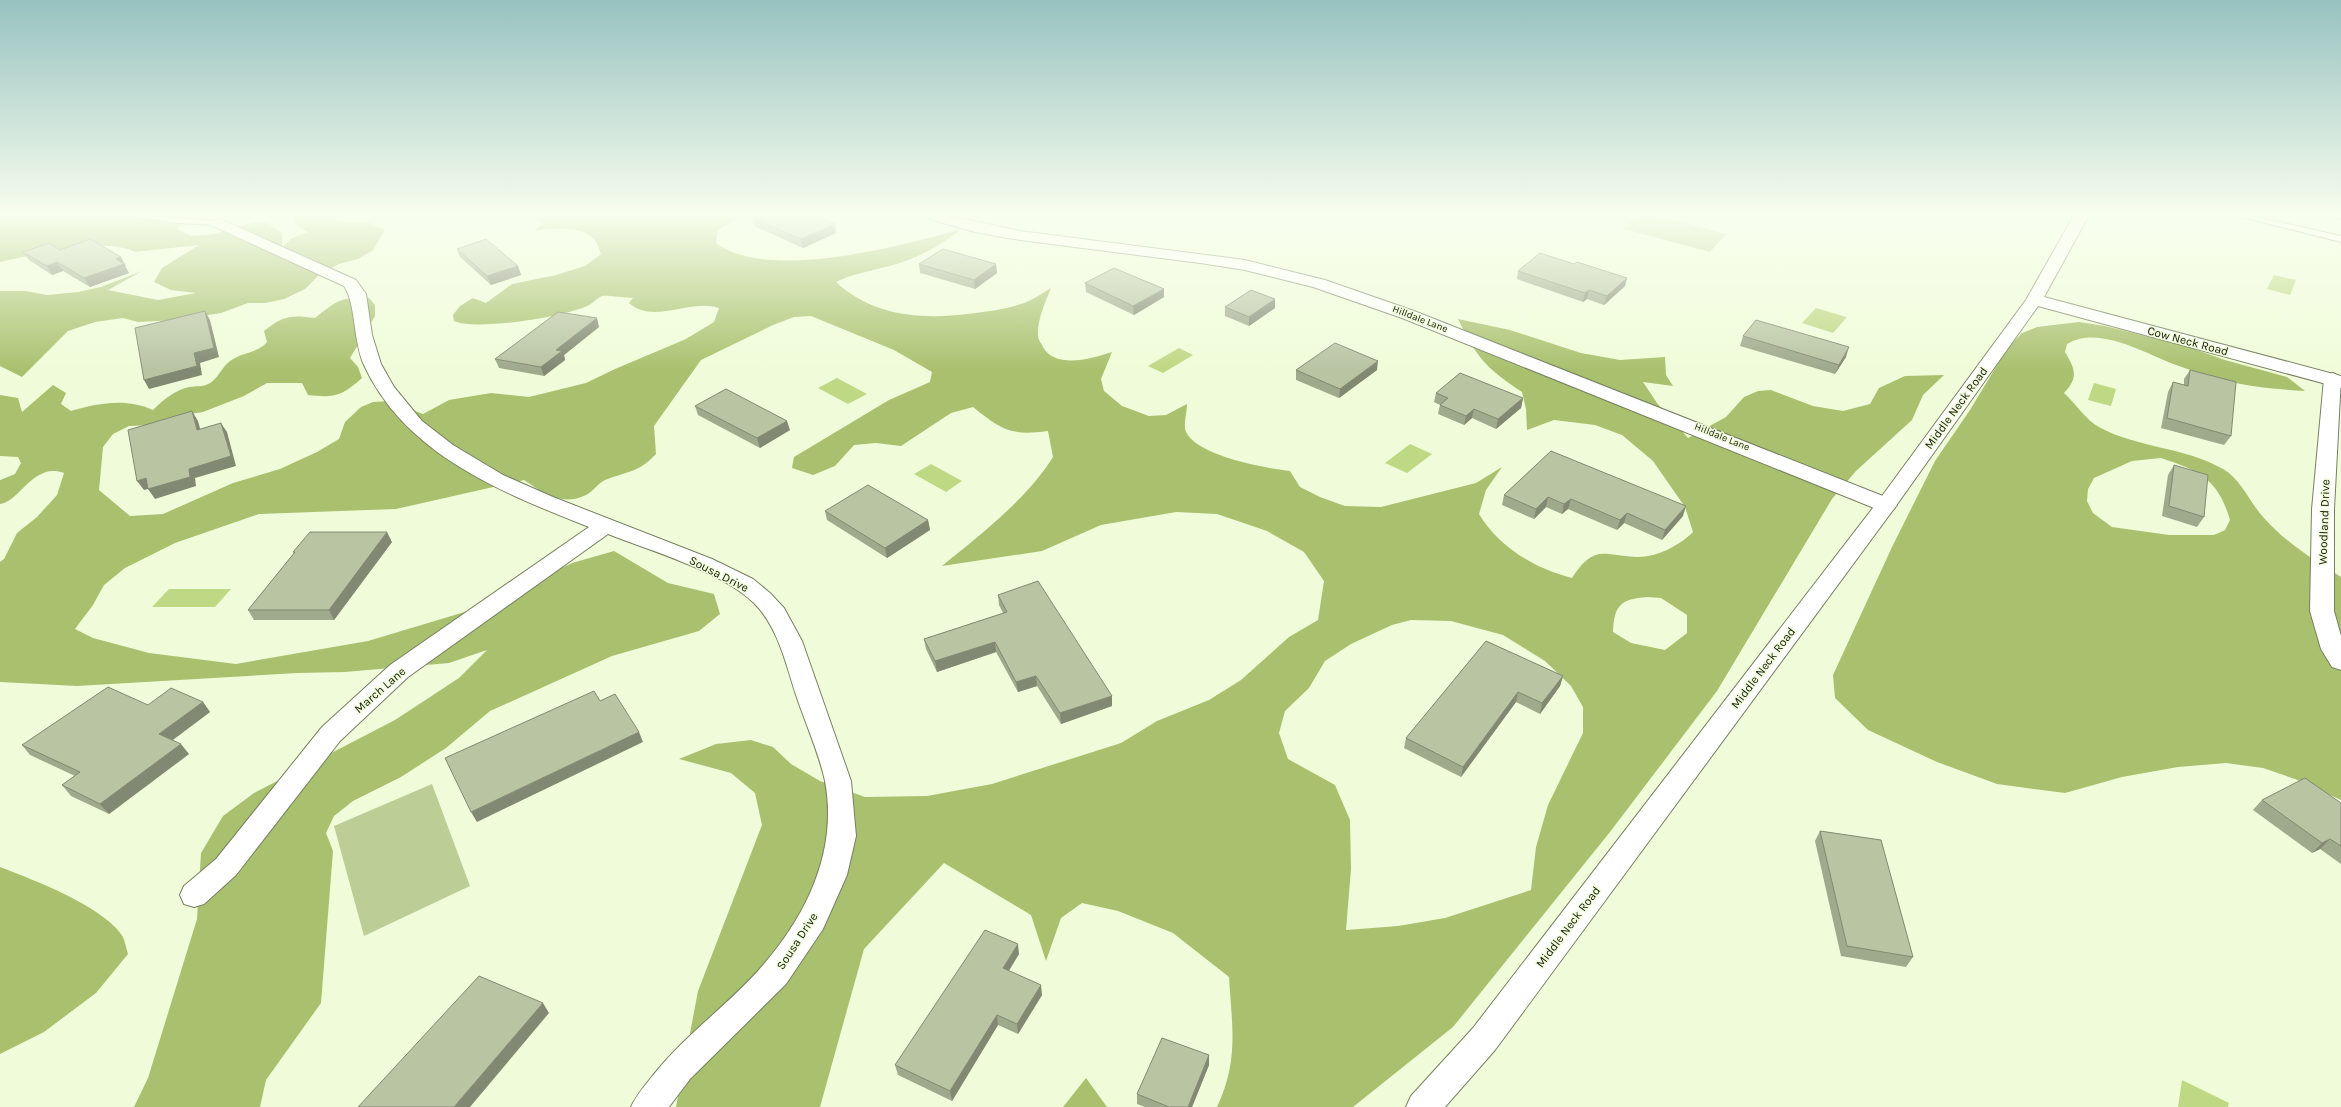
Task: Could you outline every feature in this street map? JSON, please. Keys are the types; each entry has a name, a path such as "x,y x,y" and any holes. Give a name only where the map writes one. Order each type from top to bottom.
{"street":[{"name":"Sousa Drive","path":"314,267 350,283 358,294 363,334 372,364 386,389 415,425 446,449 496,478 546,502 704,564 745,584 762,598 776,614 790,641 838,781 842,836 833,875 813,920 775,974 679,1068 648,1107"},
{"name":"Hilldale Lane","path":"1246,267 1287,274 1436,324 1708,431 1886,505"},
{"name":"Middle Neck Road","path":"1423,1107 1484,1038 1886,505 2034,300 2052,267"},
{"name":"Cow Neck Road","path":"2034,300 2337,381"},
{"name":"Woodland Drive","path":"2337,381 2323,509 2322,611 2333,649 2341,661"},
{"name":"March Lane","path":"194,895 226,867 330,734 399,671 605,526"}],"shaded area":[{"path":"164,267 334,267 319,275 305,289 284,299 265,303 248,303 221,313 177,320 138,322 123,318 95,322 68,331 22,377 0,366 0,291 25,291 48,295 78,292 101,287 142,271 108,290 158,300 196,293 171,290 154,282"},
{"path":"583,267 885,267 836,282 851,294 867,303 902,314 920,316 957,315 1005,309 1028,301 1051,288 1042,312 1038,330 1038,336 1043,347 1049,354 1066,360 1085,359 1112,352 1101,379 1104,391 1122,406 1149,416 1166,415 1187,404 1185,422 1186,432 1193,440 1204,448 1217,454 1249,464 1290,471 1300,487 1320,497 1345,506 1381,507 1476,483 1502,467 1486,490 1479,514 1497,537 1519,555 1545,569 1572,578 1587,560 1594,556 1608,554 1638,557 1661,553 1675,546 1693,532 1685,507 1653,461 1622,435 1595,425 1554,420 1527,430 1526,409 1522,392 1491,369 1477,353 1458,319 1510,330 1581,353 1620,360 1665,357 1666,375 1673,386 1643,382 1657,403 1688,438 1726,417 1744,397 1758,391 1771,390 1813,406 1843,411 1870,404 1879,388 1905,376 1944,375 1923,395 1912,420 1856,471 1832,499 1717,691 1610,832 1453,1027 1353,1107 1217,1107 1229,1074 1231,1058 1232,1028 1229,977 1173,933 1118,911 1082,903 1061,918 1046,961 1031,915 944,863 864,949 820,1107 676,1107 698,991 762,825 755,793 731,773 679,759 716,744 751,740 773,747 791,764 820,781 865,797 927,796 992,784 1121,743 1157,721 1209,700 1241,680 1289,637 1318,620 1324,581 1304,552 1267,531 1217,514 1176,512 1101,525 1042,551 942,566 1002,516 1030,488 1042,473 1053,457 1048,431 1024,433 1007,430 973,407 951,413 901,446 876,443 854,445 835,466 813,475 792,468 794,457 889,400 930,382 932,372 894,350 811,316 794,317 773,325 701,360 654,426 656,454 644,465 632,471 605,480 589,494 577,498 569,500 553,497 538,490 524,480 396,509 259,514 175,543 125,568 104,585 93,605 75,629 93,638 149,653 236,664 368,641 478,608 572,563 614,551 668,583 714,594 720,614 699,631 612,656 490,711 446,748 401,777 353,801 334,816 326,833 333,851 321,1003 266,1080 260,1107 134,1107 148,1078 197,919 201,853 223,816 254,793 395,720 459,678 487,650 449,663 345,672 297,673 77,686 0,682 0,562 4,559 17,533 37,517 57,495 64,473 53,471 35,477 14,497 7,502 0,504 0,480 15,474 21,463 18,457 0,456 0,395 18,398 22,412 53,385 66,393 61,404 71,411 112,403 133,404 153,410 165,399 179,390 189,387 203,386 210,383 217,377 227,363 239,356 260,348 267,342 264,331 277,322 288,317 315,318 339,301 351,298 369,298 375,305 375,316 350,358 358,367 362,378 349,389 332,396 308,395 302,383 267,383 244,396 203,412 177,416 154,425 129,426 113,434 103,447 99,490 130,516 163,514 233,483 280,469 317,452 339,439 345,422 361,407 373,402 389,401 423,414 449,400 491,393 529,397 586,383 686,339 714,322 719,308 696,306 661,312 649,312 639,309 629,303 633,298 602,296 589,305 576,310 541,318 500,324 465,324 454,321 453,315 460,306 473,298 486,303 512,284 556,275","holes":["1638,598 1661,598 1687,615 1687,633 1665,650 1631,643 1613,632 1615,615 1617,610 1625,602","1411,620 1451,621 1503,635 1545,661 1571,686 1583,707 1583,733 1548,805 1536,847 1531,890 1445,918 1398,926 1346,930 1351,869 1350,820 1335,785 1288,759 1279,733 1285,711 1309,688 1325,661 1351,644 1392,625"]},
{"path":"2274,275 2296,280 2290,295 2267,289"},
{"path":"1816,308 1847,317 1833,333 1802,323"},
{"path":"2079,322 2105,326 2186,346 2225,360 2287,377 2305,391 2239,384 2189,370 2123,343 2109,339 2094,337 2080,339 2067,344 2065,352 2073,368 2074,377 2064,393 2094,424 2114,434 2145,444 2193,456 2223,469 2235,479 2272,527 2290,543 2341,577 2341,800 2295,779 2263,768 2226,763 2178,767 2122,777 2065,793 1997,784 1937,762 1868,730 1835,698 1833,675 1892,547 1935,461 1970,410 2008,347 2022,333 2037,327","holes":["2161,458 2187,467 2206,478 2220,495 2225,506 2230,520 2225,530 2214,535 2169,535 2112,527 2093,513 2087,501 2088,489 2094,478 2132,461"]},
{"path":"1179,348 1193,355 1163,373 1148,366"},
{"path":"837,378 867,394 848,404 818,388"},
{"path":"2094,383 2116,389 2111,406 2088,400"},
{"path":"1410,444 1432,454 1407,473 1385,463"},
{"path":"931,464 962,481 946,492 914,474"},
{"path":"169,589 231,589 215,607 152,607"},
{"path":"432,784 470,886 364,936 334,826"},
{"path":"0,867 48,886 98,913 111,923 121,934 128,954 96,993 44,1032 0,1054"},
{"path":"1086,1078 1107,1107 1063,1107"},
{"path":"2182,1080 2229,1103 2228,1107 2178,1107"}],"building":[{"path":"65,267 116,267 84,278"},
{"path":"477,267 516,267 487,276"},
{"path":"928,267 992,267 974,280"},
{"path":"1523,267 1592,267 1627,278 1607,296 1589,290 1585,293 1518,271"},
{"path":"1114,268 1164,289 1133,306 1085,283"},
{"path":"1251,290 1275,299 1249,317 1225,307"},
{"path":"205,311 214,348 194,353 197,366 144,380 135,328"},
{"path":"558,312 597,318 556,350 562,351 541,367 495,359"},
{"path":"1756,320 1849,347 1839,365 1743,336"},
{"path":"1335,343 1378,361 1340,389 1296,370"},
{"path":"2190,370 2236,382 2231,436 2167,418 2173,382 2188,386"},
{"path":"1460,373 1523,398 1498,419 1474,409 1466,416 1440,405 1448,398 1436,393"},
{"path":"726,389 787,421 757,438 695,406"},
{"path":"192,411 197,430 221,423 231,456 189,469 190,477 148,489 146,478 137,481 128,430"},
{"path":"1551,451 1686,506 1665,530 1627,513 1620,520 1571,499 1564,504 1548,497 1536,509 1504,495"},
{"path":"2174,465 2208,475 2204,517 2169,506"},
{"path":"868,485 928,520 885,548 825,511"},
{"path":"310,532 387,532 329,610 248,610 295,552 293,552"},
{"path":"1038,581 1112,696 1060,713 1036,676 1016,682 995,642 935,661 924,639 1007,612 998,595"},
{"path":"1486,641 1563,676 1542,703 1518,692 1463,767 1406,738"},
{"path":"108,687 148,705 171,688 203,702 159,734 181,744 100,804 62,785 80,772 22,745"},
{"path":"594,691 600,701 615,694 639,732 471,812 445,758"},
{"path":"2305,778 2341,803 2341,846 2330,839 2322,843 2262,800"},
{"path":"1820,831 1881,840 1913,957 1847,946"},
{"path":"985,930 1018,944 1003,968 1041,985 1017,1024 997,1015 950,1091 895,1065"},
{"path":"479,976 543,1003 454,1107 358,1107"},
{"path":"1162,1038 1209,1055 1188,1107 1169,1107 1137,1094"}]}
